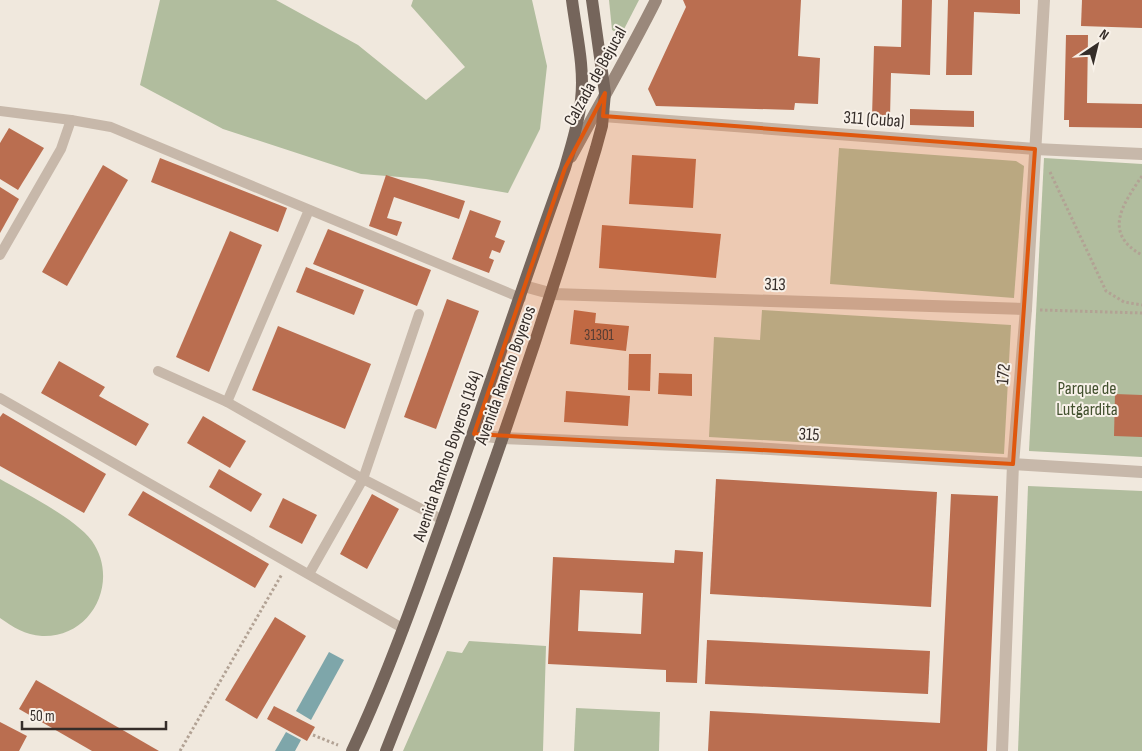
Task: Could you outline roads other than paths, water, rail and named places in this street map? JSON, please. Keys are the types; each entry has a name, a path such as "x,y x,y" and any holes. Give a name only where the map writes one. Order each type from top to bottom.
{"main road":[{"path":"565,168 577,124 581,99 580,67 572,0"},
{"name":"Avenida Rancho Boyeros","path":"386,751 430,641 553,294 596,148 603,116 605,93 592,0"},
{"name":"Calzada de Bejucal","path":"565,168 605,93 624,64 656,0"},
{"name":"Avenida Rancho Boyeros (184)","path":"348,749 370,713 404,629 474,434 565,168"}],"street":[{"name":"172","path":"1002,751 1012,464 1026,309 1044,0"},
{"name":"311 (Cuba)","path":"603,116 1035,149 1142,154"},
{"name":"313","path":"523,292 1026,309"},
{"name":"315","path":"474,434 501,438 754,448 1142,472"}],"lane":[{"path":"0,111 111,127 309,210 523,292"},
{"path":"0,254 61,149 71,120"},
{"path":"228,402 309,210"},
{"path":"309,574 362,478 419,314"},
{"path":"158,371 228,402 362,478 443,520"},
{"path":"0,398 404,629"}],"water":[{"path":"329,652 344,660 311,720 296,711"},
{"path":"286,732 301,740 295,751 275,751"}],"park label":[{"name":"Parque de Lutgardita","path":"1087,398"}]}
